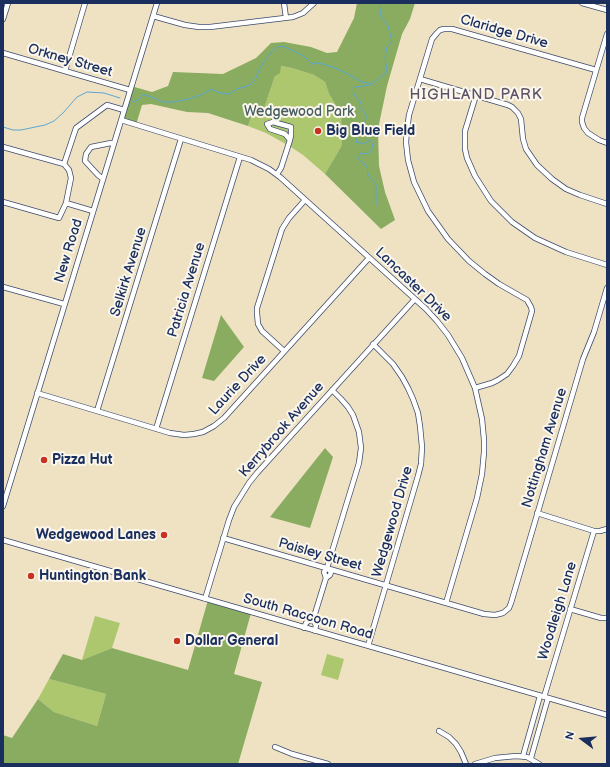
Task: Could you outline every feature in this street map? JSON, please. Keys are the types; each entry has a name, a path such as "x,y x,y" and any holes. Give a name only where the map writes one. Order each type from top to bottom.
{"street":[{"path":"3,20 8,3"},
{"path":"65,71 85,3"},
{"name":"New Road","path":"3,506 157,3"},
{"path":"284,3 286,18"},
{"path":"153,16 185,26 200,27 293,17 307,10 314,3"},
{"path":"582,3 607,10"},
{"name":"Claridge Drive","path":"475,388 498,380 507,374 516,363 531,315 531,307 525,299 488,277 461,254 439,228 428,211 414,182 409,168 406,142 407,130 409,115 432,39 440,30 449,28 596,70"},
{"path":"607,34 582,118 582,124 588,133 607,143"},
{"name":"Orkney Street","path":"3,53 130,90"},
{"path":"420,79 508,105 515,109 521,119 526,149 537,165 552,179 566,188 580,195 607,204"},
{"path":"476,96 465,131 465,148 467,158 475,176 491,201 512,222 535,238 566,252 607,265"},
{"path":"64,164 76,128 107,105 124,110"},
{"name":"Lancaster Drive","path":"121,120 240,157 260,164 277,174 432,315 448,335 462,358 475,388 484,432 484,452 482,474 477,498 446,603"},
{"path":"277,174 281,168 290,140 291,127 273,122 267,124 270,129 286,134 290,140"},
{"name":"Selkirk Avenue","path":"97,411 181,139"},
{"path":"103,179 86,161 86,154 91,147 111,142 114,143"},
{"path":"3,147 64,164 69,170 71,178 66,203 59,218 3,202"},
{"name":"Patricia Avenue","path":"156,429 240,157"},
{"path":"284,352 262,331 258,324 256,313 282,229 288,218 305,200"},
{"path":"66,203 93,211"},
{"name":"Laurie Drive","path":"37,393 170,433 184,435 199,433 214,426 224,418 369,258"},
{"path":"3,287 64,304"},
{"name":"Nottingham Avenue","path":"503,613 511,603 583,359 607,288"},
{"name":"Kerrybrook Avenue","path":"205,599 229,520 234,507 249,483 415,299"},
{"name":"Wedgewood Drive","path":"368,646 418,476 422,455 422,438 418,413 413,399 402,377 393,364 373,344"},
{"path":"315,631 316,624 313,620 326,578 324,572 327,568 359,463 361,448 359,432 353,416 342,399 332,390"},
{"path":"537,513 594,530 600,531 607,529"},
{"name":"Woodleigh Lane","path":"544,697 594,530"},
{"name":"Paisley Street","path":"223,538 490,615 498,615 503,613"},
{"name":"South Raccoon Road","path":"3,540 607,715"},
{"path":"570,609 601,618 607,618"},
{"path":"304,628 306,623 313,620"},
{"path":"523,756 544,697"},
{"path":"531,758 544,697"},
{"path":"439,731 456,744 466,764"},
{"path":"275,747 320,763 328,764"},
{"path":"475,764 495,758 516,756 531,758 539,764"}],"green space":[{"path":"357,3 415,3 410,19 402,34 387,86 378,129 379,166 385,192 395,220 381,229 325,174 342,145 341,114 329,94 325,82 314,75 281,66 280,73 275,76 261,117 252,115 248,126 208,113 187,112 151,104 142,105 136,125 121,120 131,86 152,92 168,86 173,72 223,74 256,58 271,43 284,42 311,47 327,53 337,52 354,18"},
{"name":"Wedgewood Park","path":"281,66 314,75 325,82 329,94 341,114 342,145 325,174 291,147 266,133 248,126 252,115 261,117 275,76"},
{"path":"221,315 244,347 214,381 202,378"},
{"path":"325,448 333,457 310,528 270,517"},
{"path":"208,600 251,613 234,674 262,682 238,764 3,764 3,735 12,738 38,699 54,712 97,726 106,694 49,679 63,654 82,660 112,648 188,670"},
{"path":"95,616 120,623 112,648 82,660"},
{"path":"327,654 344,659 338,680 321,675"},
{"path":"49,679 106,694 97,726 54,712 38,699"}],"waterway":[{"path":"132,102 138,100 143,95 163,102 173,102 189,99 203,94 211,89 220,93 229,94 237,89 250,85 256,78 260,68 270,53 279,46 298,53 312,64 320,63 338,69 362,82 372,84 387,72 385,57 387,47 392,41 388,26 381,16 379,3"},
{"path":"370,85 355,87 353,89 356,98 361,102 359,106 366,115 365,122 360,126 356,142 363,144 370,140 373,147 370,152 366,154 361,153 359,155 359,160 367,166 368,175 376,184 376,205"},
{"path":"3,127 13,130 21,130 45,125 54,121 77,97 87,92 104,93 120,98"}],"place":[{"name":"Big Blue Field","path":"318,131"},
{"name":"Pizza Hut","path":"44,460"},
{"name":"Wedgewood Lanes","path":"164,535"},
{"name":"Huntington Bank","path":"31,576"},
{"name":"Dollar General","path":"177,641"}],"district":[{"name":"HIGHLAND PARK","path":"476,95"}]}
